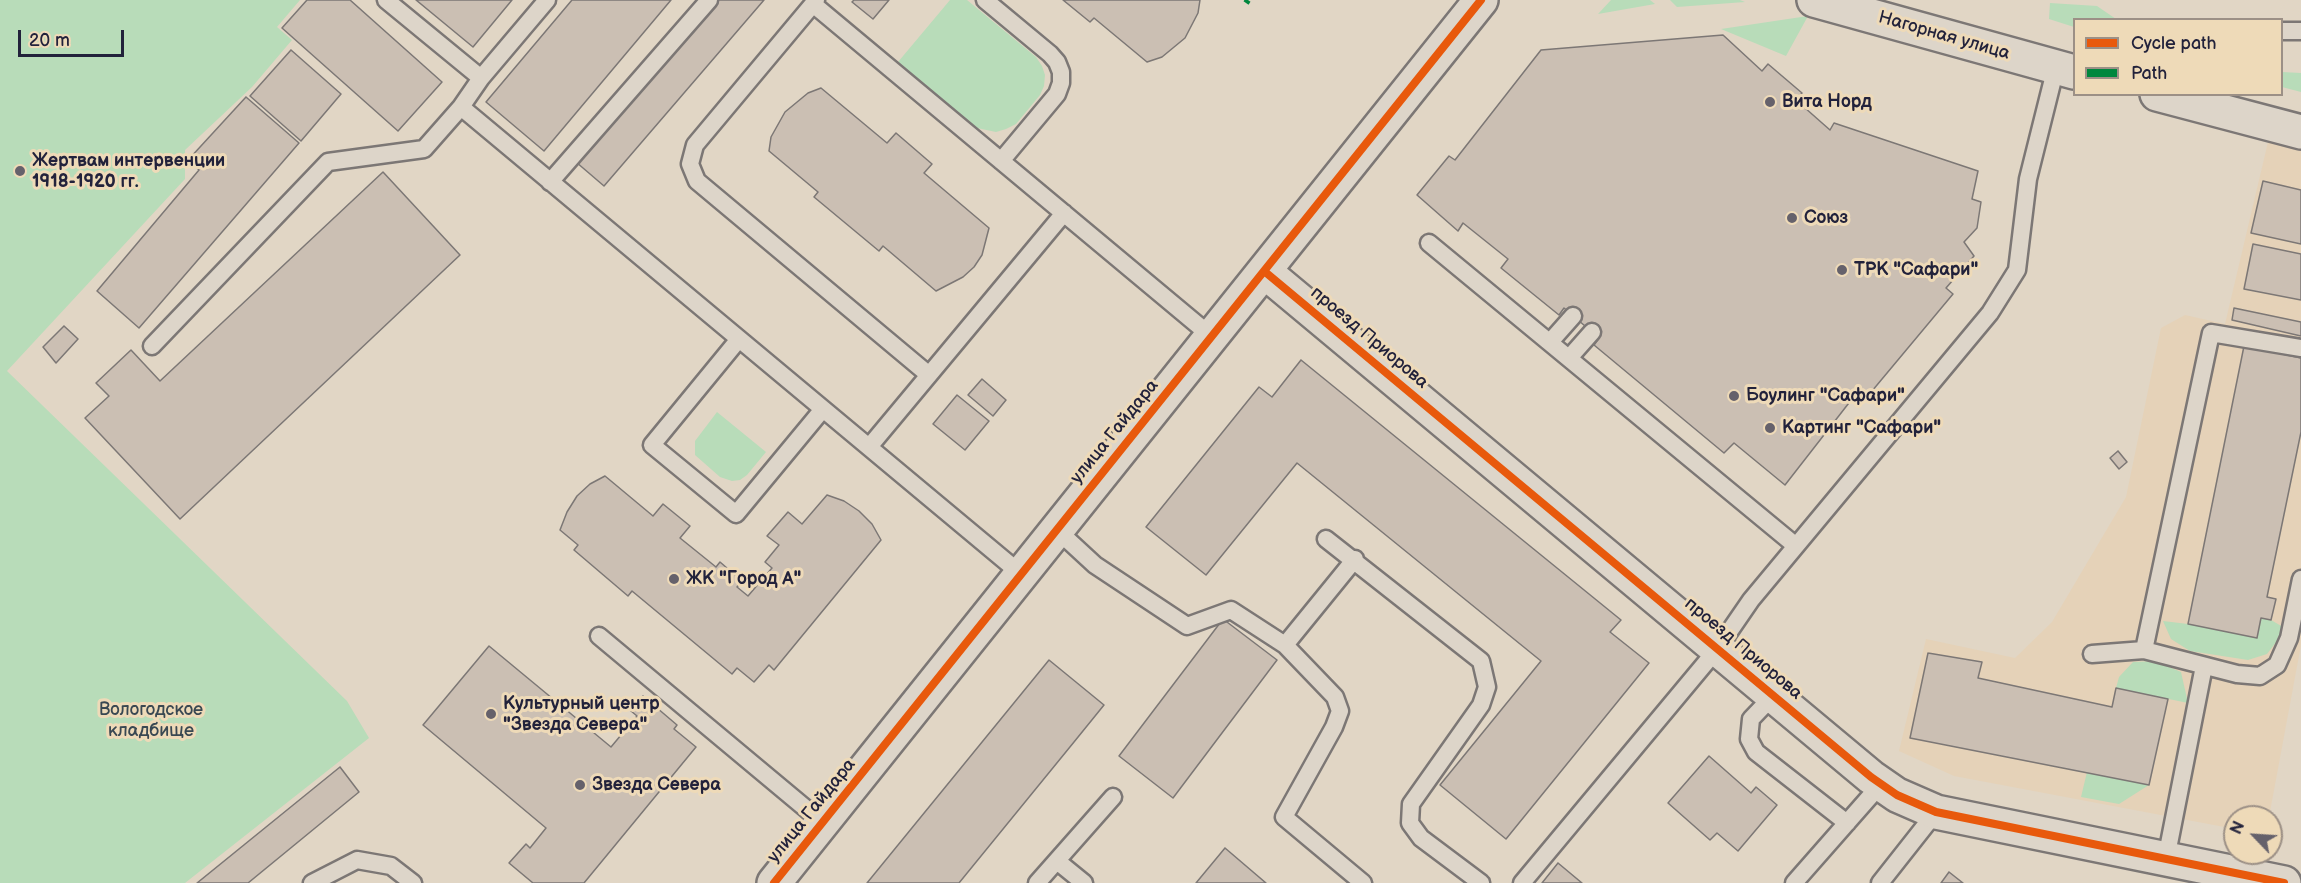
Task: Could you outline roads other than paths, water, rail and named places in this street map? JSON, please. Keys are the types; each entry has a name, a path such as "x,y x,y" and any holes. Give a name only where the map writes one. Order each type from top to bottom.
{"street":[{"name":"улица Гайдара","path":"774,883 1481,0"},
{"name":"Нагорная улица","path":"1814,0 1870,8 2066,70"},
{"path":"2165,96 2301,132"},
{"name":"проезд Приорова","path":"1264,271 1897,795 1935,812 2262,881"}],"lane":[{"path":"386,0 481,78"},
{"path":"152,346 328,162 424,149 547,0"},
{"path":"550,182 709,0"},
{"path":"985,0 1050,54 1057,62 1061,72 1061,83 1057,94 1001,161"},
{"path":"929,375 697,181 692,173 690,164 695,145 814,2 1211,336"},
{"path":"2283,32 2301,31"},
{"path":"1522,883 1718,648 1751,600 1990,313 2018,270 2028,179 2066,70"},
{"path":"461,107 1021,574"},
{"path":"869,447 1064,213"},
{"path":"1429,243 1796,546"},
{"path":"1550,342 1573,316"},
{"path":"1569,358 1592,332"},
{"path":"2144,650 2211,333 2301,348"},
{"path":"739,339 652,445 736,514 823,409"},
{"path":"1056,529 1095,565 1187,626 1231,610 1285,645 1335,697 1340,711 1334,727 1284,817 1363,883"},
{"path":"1326,539 1481,661 1487,687 1481,705 1412,804 1410,823 1421,838 1481,883"},
{"path":"1285,645 1354,559"},
{"path":"2092,654 2144,650 2237,674 2260,676 2277,665 2289,638 2301,579"},
{"path":"599,636 822,822"},
{"path":"2166,859 2204,666"},
{"path":"1774,695 1750,719 1749,739 1756,752 1847,823"},
{"path":"1794,883 1881,784"},
{"path":"1037,883 1113,797"},
{"path":"1880,883 1935,812"},
{"path":"312,883 357,860 391,866 414,883"},
{"path":"1057,861 1084,883"}],"place":[{"name":"Вита Норд","path":"1770,102"},
{"name":"Жертвам интервенции 1918-1920 гг.","path":"20,171"},
{"name":"Союз","path":"1792,218"},
{"name":"ТРК \"Сафари\"","path":"1842,270"},
{"name":"Боулинг \"Сафари\"","path":"1734,396"},
{"name":"Картинг \"Сафари\"","path":"1770,428"},
{"name":"ЖК \"Город А\"","path":"674,579"},
{"name":"Культурный центр \"Звезда Севера\"","path":"491,714"},
{"name":"Звезда Севера","path":"580,785"}],"park label":[{"name":"Вологодское кладбище","path":"151,720"}]}
